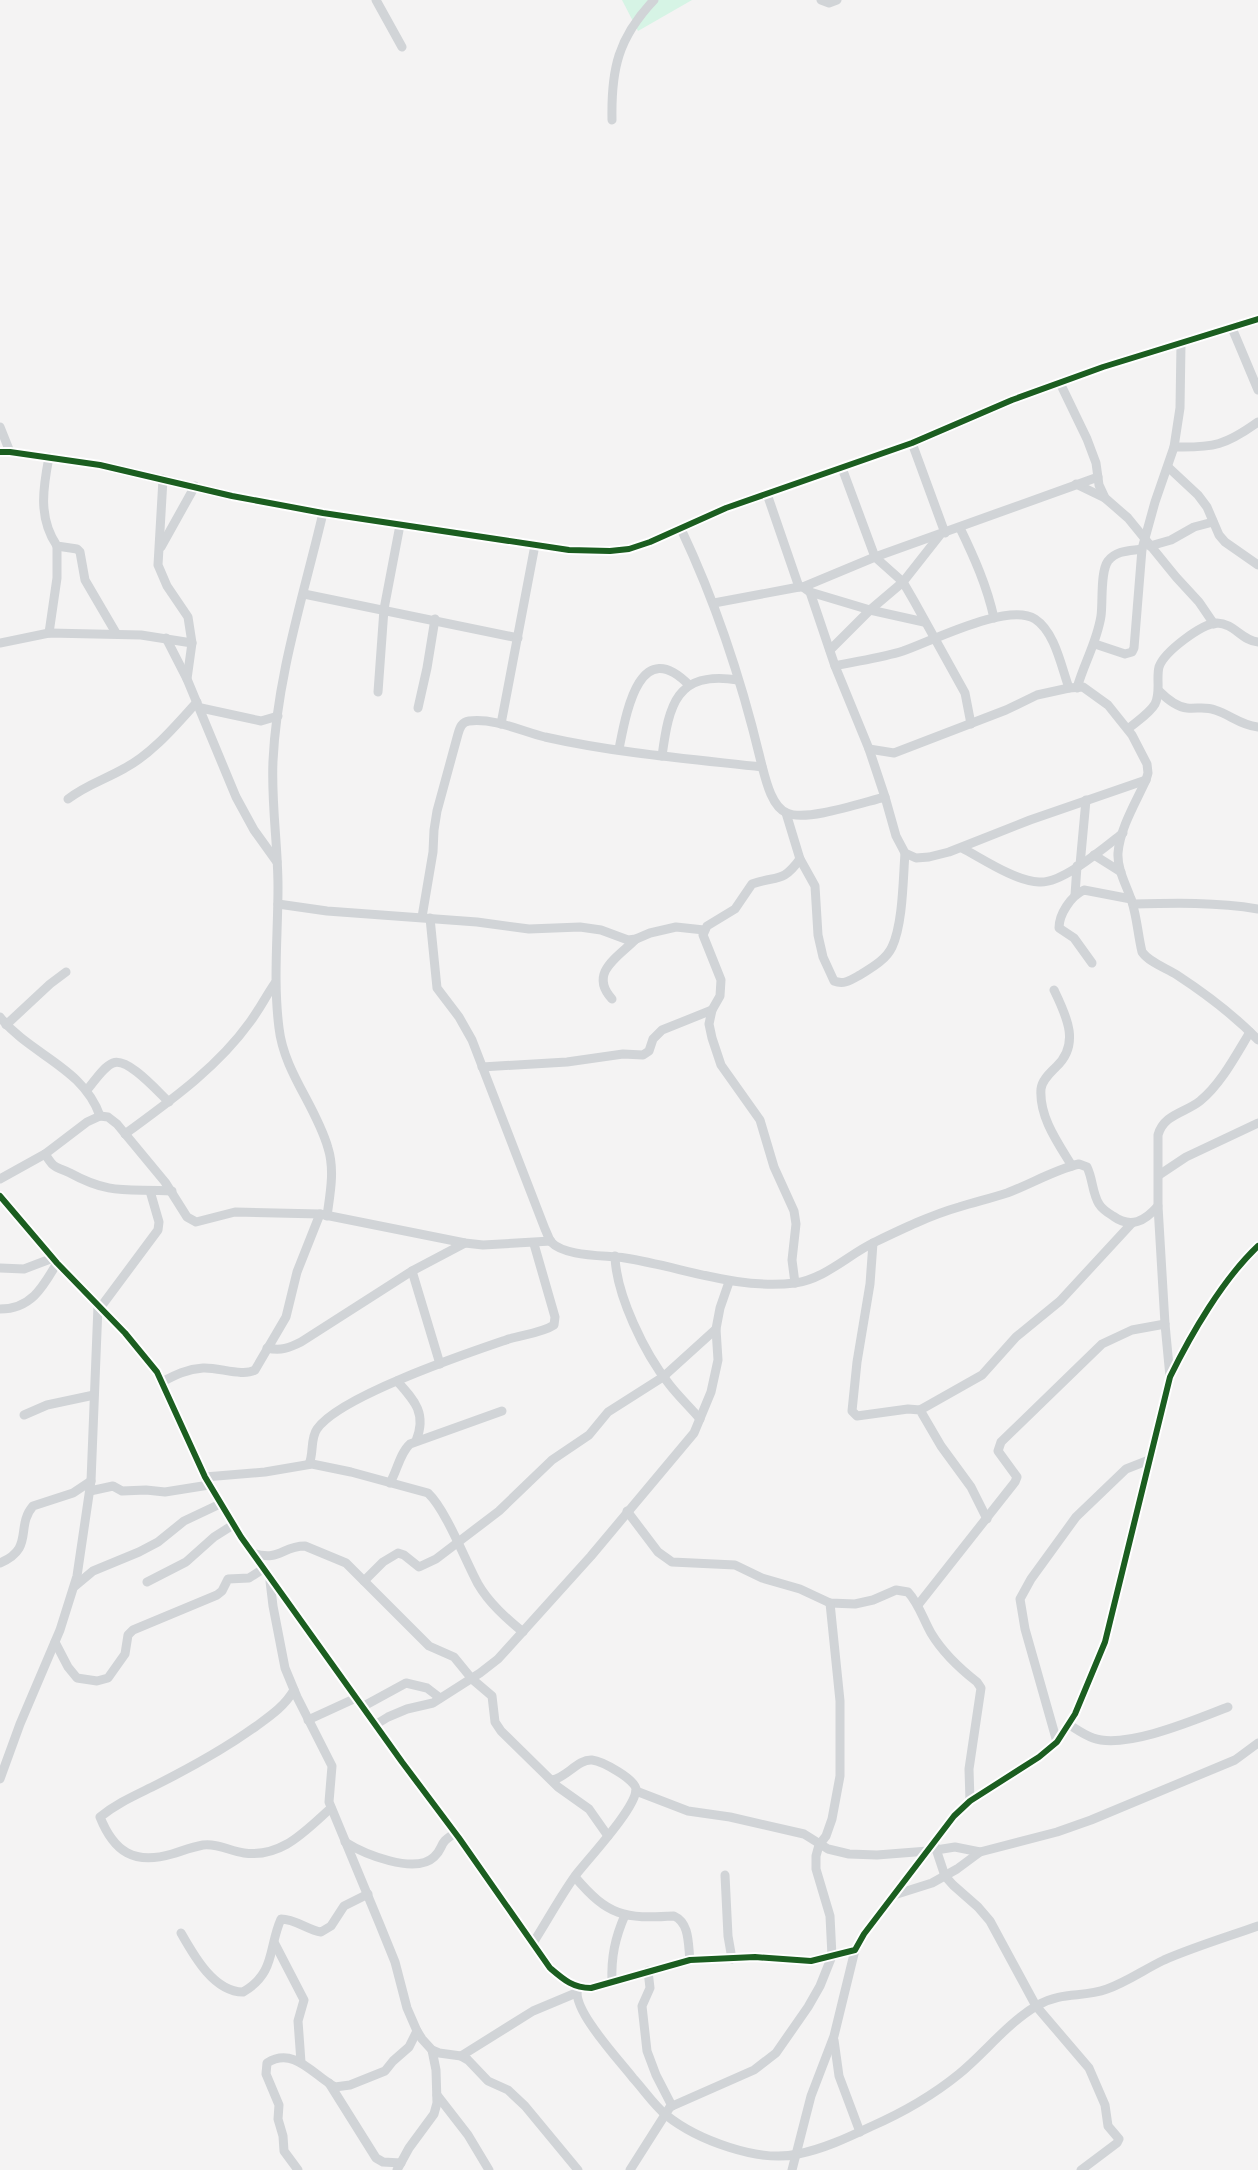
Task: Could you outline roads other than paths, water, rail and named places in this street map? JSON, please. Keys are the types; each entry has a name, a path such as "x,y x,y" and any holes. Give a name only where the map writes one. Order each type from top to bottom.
{"street":[{"path":"376,0 402,47"},
{"path":"612,120 611,89 616,63 627,34 638,16 654,0"},
{"path":"821,0 829,3 837,0"},
{"path":"0,427 5,452 100,465 232,496 323,513 570,550 610,551 640,545 726,508 912,443 1012,400 1103,367 1256,321"},
{"path":"1232,328 1258,390"},
{"path":"1095,644 1125,654 1132,652 1146,545 1155,502 1174,447 1180,408 1181,344"},
{"path":"1060,383 1088,439 1105,498"},
{"path":"1174,447 1199,448 1218,445 1258,422"},
{"path":"912,443 942,534"},
{"path":"49,457 42,499 49,532 57,546 57,578 49,633"},
{"path":"1168,467 1198,495 1207,507 1225,542 1258,565"},
{"path":"842,468 875,556 903,582 965,693 971,724"},
{"path":"714,603 804,589 875,556 960,528 1098,477"},
{"path":"163,479 158,565 161,576 188,617 192,643 187,679"},
{"path":"1076,484 1105,498 1128,518 1146,545 1199,602 1214,624"},
{"path":"160,549 195,486"},
{"path":"681,529 714,603 770,792 786,813 800,860 815,886 817,928 823,957 834,981 841,984 849,982 873,967 886,956 892,947 901,901 904,854 896,836 869,749 767,494"},
{"path":"162,1382 190,1369 215,1368 242,1373 252,1372 258,1366 286,1317 297,1272 324,1215 331,1171 329,1150 282,1048 275,982 278,864 273,794 278,716 289,648 323,513"},
{"path":"1073,688 1095,644 1101,617 1104,568 1115,554 1171,540 1194,526 1213,522"},
{"path":"378,692 384,609 400,525"},
{"path":"960,528 989,595 994,618"},
{"path":"830,650 870,610 903,582 942,534"},
{"path":"501,724 535,545"},
{"path":"57,546 77,549 81,552 85,580 116,633"},
{"path":"804,589 870,610 924,622"},
{"path":"304,594 435,619 518,638"},
{"path":"835,666 902,651 1007,614 1023,614 1035,619 1045,628 1073,688"},
{"path":"418,708 428,669 435,619"},
{"path":"1128,729 1152,707 1159,691 1160,667 1172,649 1207,626 1214,624 1230,627 1249,640 1258,642"},
{"path":"0,643 49,633 116,633 192,643"},
{"path":"166,638 199,705 236,797 254,830 278,864"},
{"path":"619,749 627,708 635,687 642,678 649,672 666,668 678,674 689,685"},
{"path":"662,756 669,712 677,696 689,685 714,678 738,680"},
{"path":"869,749 894,753 971,724 1037,695 1073,688 1089,690 1100,698 1128,729 1142,751 1147,764 1146,780 1123,832 1118,853 1121,872 1132,901 1144,954 1225,1010 1258,1040"},
{"path":"1159,691 1184,708 1212,708 1245,726 1258,727"},
{"path":"199,705 261,720 278,716"},
{"path":"68,799 79,790 136,761 199,705"},
{"path":"261,720 276,736"},
{"path":"551,1241 466,1029 437,988 426,918 437,811 460,726 471,721 501,724 545,736 619,749 762,767"},
{"path":"904,854 916,858 929,857 962,848 1030,820 1146,780"},
{"path":"786,813 798,816 813,814 885,797"},
{"path":"1075,895 1086,800"},
{"path":"962,848 1018,877 1040,883 1059,877 1078,866 1123,832"},
{"path":"1094,855 1121,872"},
{"path":"795,1283 792,1260 796,1224 794,1211 774,1167 760,1120 728,1077 716,1053 709,1024 712,1010 720,996 721,980 706,943 704,930 735,909 752,884 783,878 800,860"},
{"path":"1092,963 1074,938 1059,926 1064,912 1075,895 1081,891 1088,890 1132,901 1228,904 1258,909"},
{"path":"278,904 327,911 477,922 529,929 580,927 636,939"},
{"path":"612,999 603,988 605,970 636,939 676,927 704,930"},
{"path":"66,972 3,1021 23,1040 68,1071 87,1090 100,1116"},
{"path":"125,1134 169,1102 222,1055 250,1022 275,982"},
{"path":"1054,990 1066,1016 1071,1036 1062,1062 1047,1076 1041,1087 1042,1102 1045,1117 1072,1166"},
{"path":"482,1067 567,1062 624,1054 643,1055 649,1051 653,1039 662,1030 712,1010"},
{"path":"1170,1377 1158,1206 1158,1135 1162,1125 1202,1099 1222,1076 1251,1032"},
{"path":"87,1090 114,1062 121,1062 135,1069 169,1102"},
{"path":"0,1179 45,1154 87,1122 100,1116 108,1117 172,1191 187,1216 196,1222 235,1212 324,1215 465,1243 534,1244 551,1241 569,1251 653,1262 729,1282 795,1283 812,1278 873,1243 957,1207 1006,1193 1079,1164 1088,1167 1099,1204 1119,1220 1132,1223 1143,1220 1158,1206"},
{"path":"1158,1175 1186,1157 1258,1123"},
{"path":"45,1154 57,1169 68,1172 89,1184 114,1190 172,1191"},
{"path":"0,1779 20,1724 55,1642 74,1586 90,1486 99,1307 159,1230 150,1191"},
{"path":"0,1198 55,1260 140,1349 157,1372 207,1481 233,1525 270,1579 456,1833 550,1968 577,1991 578,2003 595,2030 665,2115 696,2133 730,2149 758,2155 796,2155 826,2146 900,2114 939,2090 961,2073 1012,2024 1036,2006 1059,1996 1097,1992 1110,1988 1165,1960 1258,1926"},
{"path":"873,1243 870,1284 857,1362 852,1411 857,1416 908,1409 920,1410 982,1375 1016,1337 1060,1301 1132,1223"},
{"path":"267,1348 278,1351 301,1342 412,1271 465,1243"},
{"path":"309,1464 315,1432 323,1422 352,1403 397,1381 440,1364 554,1325 555,1317 534,1244"},
{"path":"792,2170 811,2096 834,2036 855,1950 864,1934 933,1848 954,1816 970,1801 1039,1757 1056,1742 1075,1714 1105,1642 1170,1377 1183,1350 1215,1301 1258,1246"},
{"path":"615,1256 620,1290 646,1348 663,1377 700,1419"},
{"path":"0,1268 24,1269 55,1260"},
{"path":"0,1309 18,1307 34,1298 55,1260"},
{"path":"412,1271 440,1364"},
{"path":"375,1725 397,1713 429,1705 498,1659 591,1556 693,1433 707,1402 718,1360 716,1329 729,1282"},
{"path":"918,1605 1015,1482 1017,1477 998,1451 998,1447 1005,1438 1102,1344 1132,1330 1165,1324"},
{"path":"364,1581 383,1562 398,1553 419,1567 436,1559 516,1496 552,1460 584,1440 608,1412 663,1377 716,1329"},
{"path":"397,1381 419,1411 420,1431 416,1441"},
{"path":"24,1415 47,1405 94,1395"},
{"path":"688,1404 707,1402"},
{"path":"920,1410 941,1446 972,1487 987,1519"},
{"path":"390,1483 404,1449 416,1441 502,1411"},
{"path":"1056,1742 1025,1629 1020,1599 1076,1517 1126,1469 1149,1460"},
{"path":"0,1563 14,1556 20,1548 26,1520 33,1506 90,1486 113,1486 122,1491 165,1492 207,1481 309,1464 351,1472 424,1491 431,1495 487,1598 523,1632"},
{"path":"74,1586 93,1571 158,1542 183,1521 220,1504"},
{"path":"627,1511 658,1552 672,1562 735,1565 762,1578 794,1587 830,1603 863,1603 896,1590 908,1592 918,1605 942,1650 981,1688 969,1769 970,1801"},
{"path":"147,1582 186,1562 214,1537 233,1525"},
{"path":"252,1553 270,1557 305,1546 346,1563 429,1646 460,1661 472,1678 492,1696 495,1722 501,1731 558,1787 589,1809 608,1836"},
{"path":"55,1642 68,1667 77,1678 102,1680 112,1674 125,1654 128,1635 134,1630 217,1595 222,1592 228,1579 249,1578 263,1569"},
{"path":"270,1579 280,1646 294,1690 332,1766 328,1794 331,1808 368,1894 417,2031 432,2050 468,2060 488,2081 508,2090 525,2106 578,2170"},
{"path":"630,2170 672,2106 754,2070 776,2054 820,1986 832,1956 830,1916 816,1869 816,1856 832,1819 840,1776 840,1701 830,1603"},
{"path":"363,1707 406,1683 427,1688 440,1698"},
{"path":"294,1690 287,1702 278,1710 234,1742 204,1760 122,1801 100,1817 111,1840 117,1846 132,1855 149,1858 170,1855 205,1845 247,1853 285,1846 294,1842 331,1808"},
{"path":"308,1720 356,1698"},
{"path":"1068,1724 1093,1738 1116,1740 1177,1726 1228,1707"},
{"path":"894,1895 945,1876 981,1852 1057,1832 1091,1820 1235,1760 1258,1743"},
{"path":"533,1942 575,1876 621,1818 636,1791 635,1784 629,1779 594,1760 583,1763 561,1778 552,1780"},
{"path":"636,1791 688,1811 730,1817 804,1834 819,1845 836,1851 862,1855 933,1848 955,1848 981,1852"},
{"path":"345,1842 372,1856 405,1863 422,1863 435,1857 442,1842 456,1833"},
{"path":"933,1848 945,1876 953,1886 978,1907 990,1922 1036,2006 1089,2068 1103,2100 1108,2126 1119,2139 1117,2143 1081,2170"},
{"path":"726,1875 728,1936 732,1959"},
{"path":"575,1876 600,1903 625,1915 637,1918 674,1916 680,1918 686,1931 690,1960"},
{"path":"181,1933 193,1954 219,1983 243,1992 255,1984 267,1965 281,1919 288,1919 321,1932 331,1926 344,1906 368,1894"},
{"path":"612,1982 616,1934 625,1915"},
{"path":"275,1943 304,2000 298,2021 301,2062"},
{"path":"460,2056 533,2011 577,1991 648,1971 690,1960 755,1957 811,1961 855,1950"},
{"path":"648,1971 650,1988 642,2007 647,2051 672,2106"},
{"path":"298,2170 284,2151 278,2119 279,2105 265,2067 269,2061 282,2057 301,2062 335,2087 350,2085 385,2071 409,2046 417,2031"},
{"path":"834,2036 839,2076 860,2132"},
{"path":"328,2083 376,2158 399,2166 434,2114 437,2094 432,2050"},
{"path":"437,2094 468,2135 489,2170"}]}
